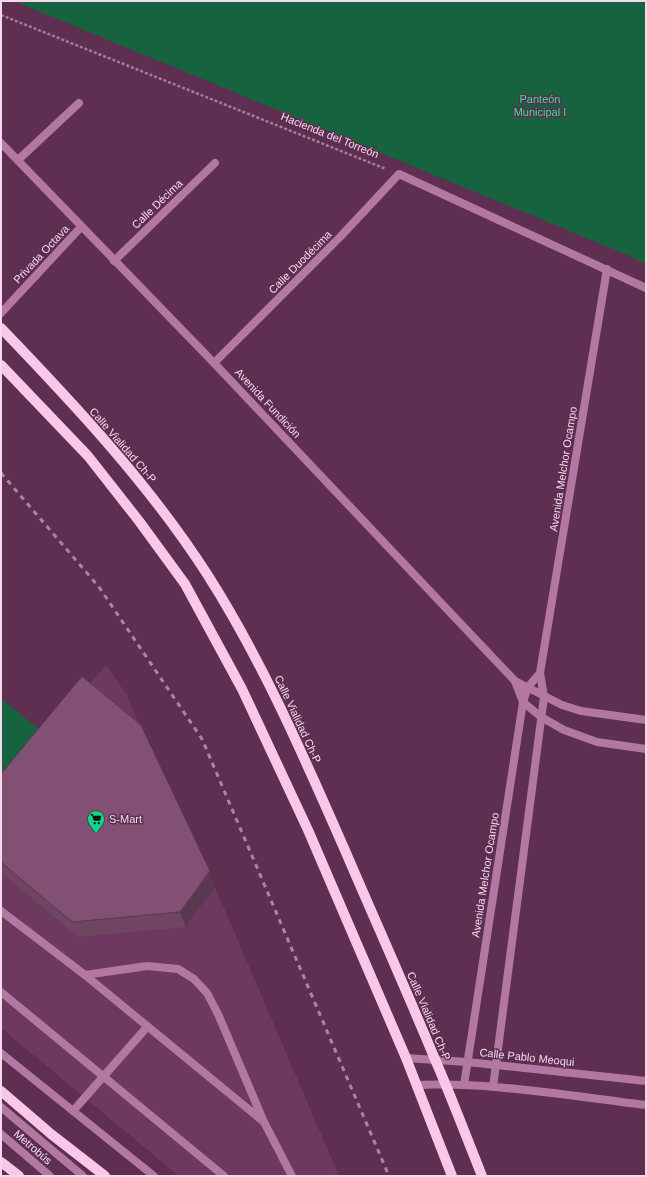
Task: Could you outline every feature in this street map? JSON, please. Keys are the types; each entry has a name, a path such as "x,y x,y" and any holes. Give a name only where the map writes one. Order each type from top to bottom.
{"main road":[{"name":"Calle Vialidad Ch-P","path":"1,328 108,443 159,506 207,574 240,629 269,685 326,808 435,1059 482,1176"},
{"path":"1,365 88,456 185,584 249,703 308,830 406,1058 452,1176"},
{"path":"1,1091 51,1134 105,1176"},
{"path":"1,1162 19,1176"}],"street":[{"path":"18,160 80,103"},
{"name":"Avenida Fundición","path":"1,143 214,363 515,681 544,696 581,711 646,720"},
{"name":"Calle Décima","path":"114,261 215,163"},
{"path":"400,174 646,288"},
{"name":"Calle Duodécima","path":"214,363 335,242 400,174"},
{"name":"Privada Octava","path":"1,313 81,227"},
{"name":"Avenida Melchor Ocampo","path":"493,1087 544,696 540,673 607,269"},
{"name":"Avenida Melchor Ocampo","path":"464,1085 523,702 528,687 540,673"},
{"name":"Avenida Fundición","path":"515,681 523,702"},
{"path":"523,702 541,717 578,736 597,742 646,749"},
{"path":"1,911 84,975 264,1122"},
{"path":"84,975 147,966 178,969 194,979 207,993 218,1014 264,1122 292,1176"},
{"path":"1,992 224,1176"},
{"path":"73,1110 147,1027"},
{"path":"1,1053 154,1176"},
{"name":"Calle Pablo Meoqui","path":"406,1058 467,1062 646,1081"},
{"path":"416,1085 444,1084 493,1087 646,1105"},
{"path":"1,1107 83,1176"},
{"name":"Metrobús","path":"1,1134 50,1176"}],"path":[{"name":"Hacienda del Torreón","path":"1,15 400,174"}],"shaded area":[{"path":"106,665 127,695 146,741 215,887 339,1176 179,1176 1,1028 1,789"}],"green space":[{"name":"Panteón Municipal I","path":"14,1 646,1 646,264 625,254"},
{"path":"1,698 41,731 1,779"}],"building":[{"name":"S-Mart","path":"82,676 141,725 210,871 180,912 72,922 1,862 1,774"}],"railway":[{"path":"1,473 99,587 202,739 389,1176"}],"place":[{"name":"S-Mart","path":"96,834"}]}
